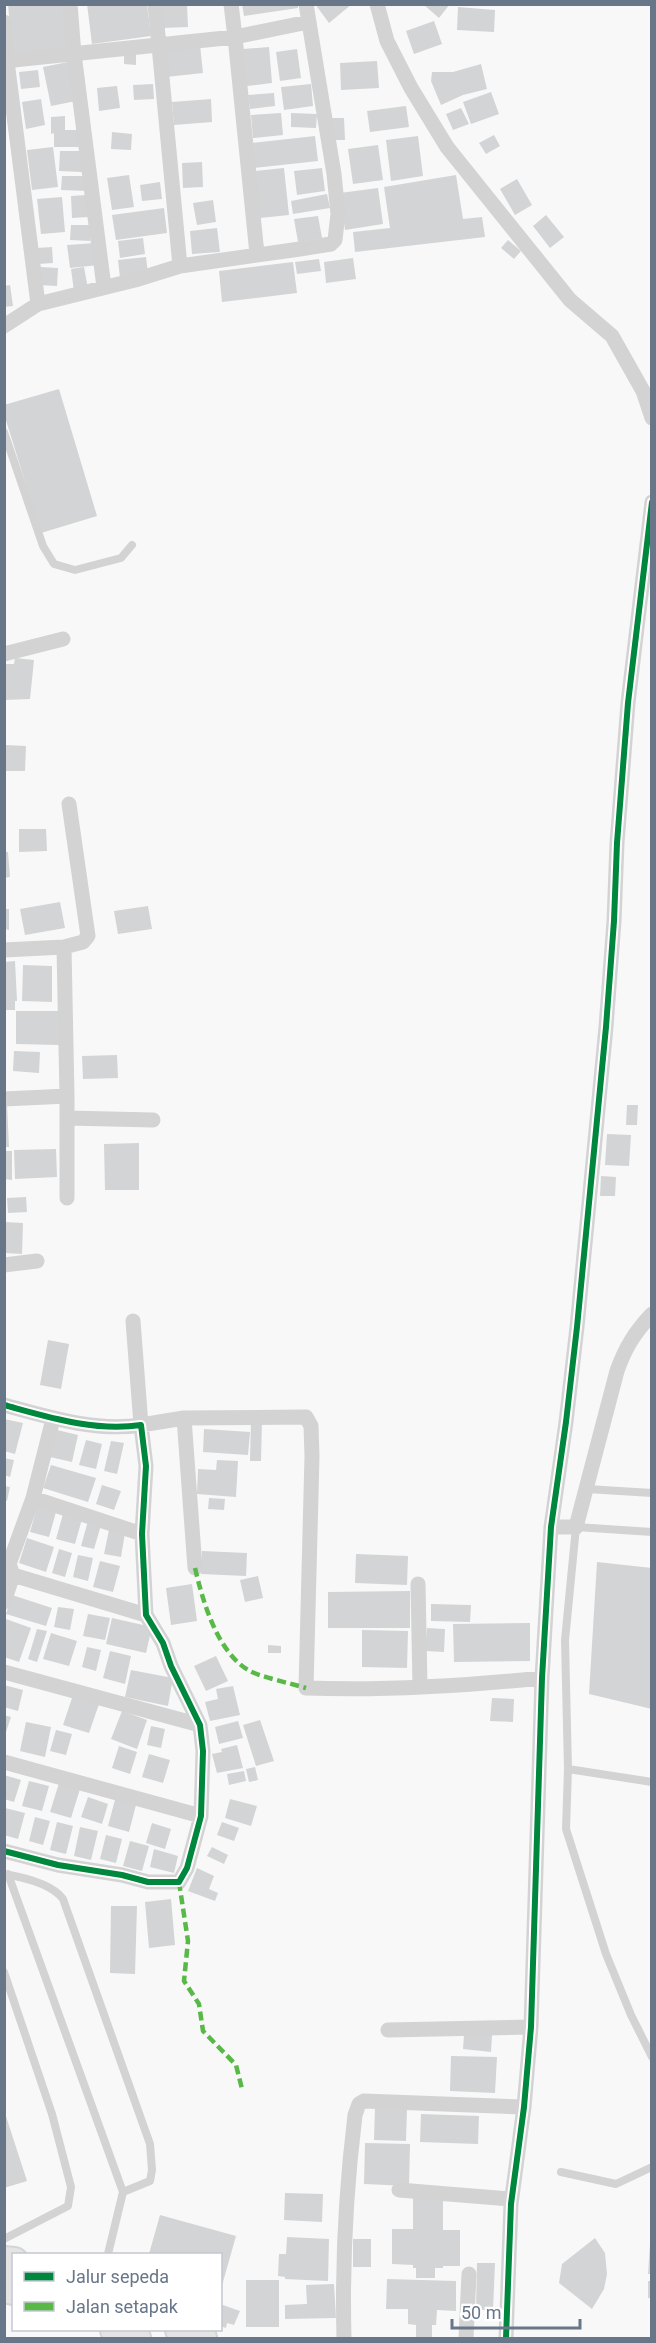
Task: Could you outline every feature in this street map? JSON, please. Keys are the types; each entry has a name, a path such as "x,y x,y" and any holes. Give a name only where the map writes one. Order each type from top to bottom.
{"highway":[{"path":"118,2331 136,2338"},
{"path":"183,2331 202,2338"}],"street":[{"path":"70,4 74,54 104,287"},
{"path":"155,4 180,266"},
{"path":"231,4 258,254"},
{"path":"4,326 38,304 135,280 180,266 331,244 335,240 338,214 334,174 306,4"},
{"path":"377,4 387,41 411,88 447,147 570,300 612,336 643,391 651,418"},
{"path":"4,22 6,61 38,304"},
{"path":"6,61 235,36 308,22"},
{"path":"506,2338 511,2199 524,2108 531,2027 542,1678 551,1527 577,1327 606,1027 614,921 616,843 628,703 651,502"},
{"path":"4,654 63,639"},
{"path":"4,950 64,947 82,942 88,936 69,804"},
{"path":"64,947 67,1198"},
{"path":"4,1099 67,1096"},
{"path":"67,1118 153,1120"},
{"path":"4,1265 38,1261"},
{"path":"551,1527 576,1527 617,1371 626,1347 651,1314"},
{"path":"4,1851 58,1865 122,1875 148,1882 179,1882 187,1868 201,1816 203,1751 200,1725 171,1666 163,1643 146,1615 142,1534 146,1476 133,1321"},
{"path":"4,1405 53,1419 122,1428 184,1418 306,1417 311,1426 312,1456 306,1688 420,1687 542,1678"},
{"path":"184,1418 195,1568"},
{"path":"4,1602 9,1567 33,1498 53,1419"},
{"path":"33,1498 142,1534"},
{"path":"9,1567 146,1615"},
{"path":"418,1584 420,1687"},
{"path":"4,1672 200,1725"},
{"path":"4,1762 201,1816"},
{"path":"388,2030 531,2027"},
{"path":"344,2338 342,2272 345,2219 355,2115 359,2104 363,2101 524,2108"},
{"path":"399,2190 511,2199"},
{"path":"466,2338 469,2274"}],"lane":[{"path":"4,432 42,546 54,564 75,570 121,558 132,545"},
{"path":"586,1489 651,1493"},
{"path":"651,1532 576,1527 565,1640 568,1769 566,1829 606,1954 651,2056"},
{"path":"568,1769 651,1782"},
{"path":"6,1874 123,2192 108,2253"},
{"path":"6,1874 46,1886 58,1892 63,1899 150,2144 152,2170 150,2181 123,2192"},
{"path":"4,1972 52,2114 71,2187 68,2206 4,2239"},
{"path":"561,2172 616,2184 651,2167"}],"building":[{"path":"8,4 65,4 69,50 12,54"},
{"path":"87,4 147,4 151,36 92,44"},
{"path":"242,4 298,4 298,8 244,16"},
{"path":"315,4 352,4 329,23"},
{"path":"423,4 450,4 439,18"},
{"path":"187,5 188,27 162,28 161,6"},
{"path":"458,7 495,10 494,32 457,30"},
{"path":"434,21 442,44 414,54 406,31"},
{"path":"200,45 203,73 166,77 162,49"},
{"path":"269,47 272,83 247,86 243,49"},
{"path":"297,49 301,78 280,81 276,52"},
{"path":"124,54 136,54 136,65 124,64"},
{"path":"377,61 379,88 341,90 340,63"},
{"path":"68,62 76,101 51,106 43,67"},
{"path":"481,64 487,89 463,95 441,105 431,81 432,72 453,72"},
{"path":"38,70 40,87 21,89 19,72"},
{"path":"153,84 154,99 134,100 133,85"},
{"path":"311,84 313,106 284,110 281,87"},
{"path":"117,86 120,108 99,111 97,88"},
{"path":"491,92 499,114 471,124 463,102"},
{"path":"274,93 275,106 250,109 248,95"},
{"path":"41,99 45,125 26,129 22,102"},
{"path":"211,99 212,122 174,125 172,102"},
{"path":"406,106 409,127 370,132 367,111"},
{"path":"461,108 469,124 453,130 446,114"},
{"path":"281,113 283,135 253,138 251,115"},
{"path":"291,113 317,114 316,128 291,127"},
{"path":"65,116 65,130 79,130 79,147 54,147 51,117"},
{"path":"330,118 344,118 345,140 330,140"},
{"path":"112,132 132,134 131,150 111,149"},
{"path":"494,135 500,146 486,154 479,143"},
{"path":"315,136 318,161 254,168 251,143"},
{"path":"418,136 423,176 391,181 386,140"},
{"path":"378,145 383,180 353,184 348,149"},
{"path":"53,147 58,187 32,190 27,150"},
{"path":"60,151 83,151 82,172 59,171"},
{"path":"202,162 203,187 183,188 182,163"},
{"path":"284,168 289,215 260,218 255,171"},
{"path":"322,168 325,191 297,195 294,171"},
{"path":"129,175 134,207 112,210 107,178"},
{"path":"456,175 463,219 482,217 485,237 355,252 353,232 390,228 384,187"},
{"path":"62,176 87,176 87,191 61,190"},
{"path":"517,179 532,205 515,215 500,189"},
{"path":"160,182 162,199 142,201 140,185"},
{"path":"378,188 383,224 345,230 340,193"},
{"path":"327,194 330,208 293,214 291,201"},
{"path":"87,195 89,217 72,218 71,196"},
{"path":"62,197 65,232 41,234 37,199"},
{"path":"213,200 216,222 197,225 193,203"},
{"path":"164,208 167,233 116,240 112,215"},
{"path":"546,215 564,237 550,248 533,226"},
{"path":"318,216 322,238 298,242 294,219"},
{"path":"71,225 90,225 90,241 70,240"},
{"path":"217,228 220,252 192,254 190,231"},
{"path":"143,238 145,254 120,258 118,241"},
{"path":"508,240 521,251 514,259 501,248"},
{"path":"96,243 99,265 70,268 67,245"},
{"path":"52,247 53,263 38,264 37,248"},
{"path":"146,257 148,274 120,278 118,260"},
{"path":"353,258 356,279 326,283 324,262"},
{"path":"319,259 321,271 297,274 295,262"},
{"path":"293,262 297,293 222,302 219,271"},
{"path":"40,267 58,268 57,286 39,285"},
{"path":"84,267 88,289 74,291 71,269"},
{"path":"10,285 13,306 4,307 4,286"},
{"path":"59,389 97,516 41,533 4,414 4,405"},
{"path":"15,658 34,660 30,699 4,700 4,664 14,664"},
{"path":"4,745 26,746 25,771 4,771"},
{"path":"19,829 46,829 47,851 19,852"},
{"path":"4,852 8,852 10,877 4,878"},
{"path":"60,902 65,928 25,935 20,909"},
{"path":"148,906 152,929 118,934 114,911"},
{"path":"5,909 9,909 9,930 5,929"},
{"path":"15,961 17,1001 15,1001 15,1010 4,1010 4,962"},
{"path":"23,965 52,966 52,1002 22,1001"},
{"path":"16,1011 60,1011 59,1045 16,1044"},
{"path":"14,1051 40,1052 39,1073 13,1071"},
{"path":"117,1055 118,1078 83,1079 82,1056"},
{"path":"4,1104 7,1104 9,1147 4,1147"},
{"path":"627,1105 638,1105 637,1125 626,1125"},
{"path":"607,1134 631,1135 629,1166 605,1165"},
{"path":"139,1143 139,1190 105,1190 104,1144"},
{"path":"56,1149 57,1177 15,1179 14,1150"},
{"path":"4,1151 12,1151 12,1180 4,1179"},
{"path":"601,1176 616,1177 615,1196 600,1196"},
{"path":"26,1197 27,1212 8,1213 7,1198"},
{"path":"4,1222 23,1223 22,1254 4,1253"},
{"path":"48,1340 69,1344 61,1389 40,1385"},
{"path":"4,1419 23,1423 15,1454 4,1451"},
{"path":"251,1419 262,1419 261,1461 250,1461"},
{"path":"204,1429 250,1432 248,1455 203,1452"},
{"path":"57,1430 78,1435 72,1462 50,1457"},
{"path":"86,1440 102,1444 96,1469 79,1465"},
{"path":"111,1441 124,1443 117,1474 104,1471"},
{"path":"4,1458 14,1460 10,1477 4,1475"},
{"path":"217,1460 238,1461 236,1497 197,1494 198,1469 216,1470"},
{"path":"51,1465 96,1478 88,1502 43,1488"},
{"path":"102,1485 121,1491 114,1510 96,1504"},
{"path":"4,1486 10,1487 7,1501 4,1500"},
{"path":"209,1498 225,1499 224,1510 208,1509"},
{"path":"37,1507 56,1512 49,1537 30,1532"},
{"path":"63,1514 82,1519 75,1544 56,1539"},
{"path":"88,1521 101,1525 94,1549 81,1546"},
{"path":"109,1530 125,1533 121,1557 104,1554"},
{"path":"27,1538 54,1547 46,1572 19,1563"},
{"path":"59,1549 72,1553 65,1577 52,1573"},
{"path":"202,1551 247,1553 246,1576 201,1574"},
{"path":"356,1554 408,1556 407,1585 355,1583"},
{"path":"78,1555 93,1558 88,1581 73,1577"},
{"path":"100,1561 120,1566 113,1592 93,1587"},
{"path":"597,1562 652,1568 652,1709 589,1694"},
{"path":"258,1576 263,1598 245,1602 240,1580"},
{"path":"192,1584 197,1621 171,1625 166,1588"},
{"path":"410,1591 410,1628 328,1628 328,1592"},
{"path":"12,1595 52,1608 46,1626 6,1614"},
{"path":"431,1604 471,1605 470,1622 431,1621"},
{"path":"58,1607 74,1609 70,1630 54,1627"},
{"path":"88,1614 110,1618 105,1640 83,1636"},
{"path":"112,1618 152,1627 146,1653 106,1644"},
{"path":"6,1619 31,1628 19,1662 4,1657"},
{"path":"530,1623 530,1661 454,1662 453,1624"},
{"path":"427,1628 445,1629 444,1652 425,1651"},
{"path":"37,1629 47,1631 37,1662 28,1659"},
{"path":"362,1630 408,1631 407,1668 362,1667"},
{"path":"51,1633 77,1641 69,1666 43,1659"},
{"path":"268,1645 281,1646 281,1653 268,1653"},
{"path":"87,1647 101,1650 96,1671 82,1667"},
{"path":"110,1651 131,1656 125,1684 103,1678"},
{"path":"216,1656 228,1681 206,1691 194,1666"},
{"path":"131,1670 173,1678 168,1706 125,1697"},
{"path":"4,1685 23,1690 18,1711 4,1707"},
{"path":"233,1686 240,1715 210,1721 205,1702 218,1699 216,1689"},
{"path":"73,1695 99,1704 89,1733 63,1725"},
{"path":"492,1698 514,1699 513,1722 490,1721"},
{"path":"122,1711 147,1720 137,1749 111,1739"},
{"path":"4,1715 11,1717 5,1735 4,1735"},
{"path":"260,1720 274,1761 256,1766 243,1725"},
{"path":"238,1721 243,1738 219,1744 215,1727"},
{"path":"26,1722 51,1727 45,1757 20,1751"},
{"path":"151,1726 165,1729 161,1748 147,1745"},
{"path":"56,1730 72,1734 66,1755 50,1751"},
{"path":"237,1745 243,1768 217,1773 212,1754"},
{"path":"119,1746 137,1752 130,1774 112,1768"},
{"path":"149,1754 170,1760 163,1783 142,1777"},
{"path":"255,1767 258,1780 249,1782 246,1769"},
{"path":"244,1771 246,1781 229,1785 227,1774"},
{"path":"4,1775 21,1780 14,1802 4,1799"},
{"path":"29,1781 49,1786 42,1811 22,1806"},
{"path":"59,1783 80,1789 71,1818 50,1812"},
{"path":"116,1796 137,1801 129,1832 108,1826"},
{"path":"88,1797 108,1804 102,1824 81,1817"},
{"path":"230,1799 257,1806 251,1826 225,1818"},
{"path":"5,1808 25,1813 18,1839 4,1835"},
{"path":"35,1817 50,1821 43,1845 29,1841"},
{"path":"57,1822 73,1826 66,1854 50,1850"},
{"path":"222,1822 239,1828 234,1841 217,1835"},
{"path":"152,1823 171,1829 165,1849 146,1843"},
{"path":"80,1827 98,1831 91,1860 74,1856"},
{"path":"106,1835 122,1839 116,1863 100,1859"},
{"path":"130,1841 149,1846 142,1871 123,1866"},
{"path":"212,1847 228,1855 224,1864 207,1856"},
{"path":"154,1849 178,1856 174,1873 150,1867"},
{"path":"197,1868 214,1876 209,1889 218,1893 215,1901 188,1891"},
{"path":"171,1899 175,1945 149,1948 145,1902"},
{"path":"111,1906 137,1906 135,1974 110,1973"},
{"path":"464,2035 492,2035 491,2052 463,2049"},
{"path":"451,2056 497,2057 495,2093 450,2091"},
{"path":"375,2107 407,2108 406,2141 374,2140"},
{"path":"4,2110 27,2181 4,2188"},
{"path":"421,2114 479,2116 478,2144 420,2142"},
{"path":"365,2143 410,2144 409,2186 364,2184"},
{"path":"285,2193 323,2194 322,2222 284,2220"},
{"path":"413,2198 443,2198 443,2230 460,2230 460,2266 435,2268 435,2278 416,2278 416,2268 413,2268 413,2265 392,2264 392,2229 413,2229"},
{"path":"160,2215 236,2236 222,2285 222,2253 149,2253"},
{"path":"287,2237 329,2239 328,2281 285,2279 285,2277 278,2276 279,2254 286,2254"},
{"path":"595,2238 605,2253 607,2274 604,2289 592,2309 559,2283 562,2264"},
{"path":"353,2239 371,2239 371,2267 353,2267"},
{"path":"650,2244 652,2244 652,2274 648,2274"},
{"path":"477,2263 495,2263 493,2310 476,2310"},
{"path":"387,2279 456,2281 456,2311 437,2310 436,2325 432,2325 432,2338 416,2338 416,2325 408,2324 408,2309 386,2309"},
{"path":"246,2280 279,2280 279,2327 246,2327"},
{"path":"648,2281 652,2281 652,2298 648,2298"},
{"path":"334,2284 336,2318 285,2319 285,2305 307,2304 306,2285"},
{"path":"222,2305 240,2311 234,2325 227,2323 226,2328 222,2327"}],"marked path":[{"path":"195,1568 213,1625 237,1662 253,1672 306,1688"},
{"path":"179,1882 188,1941 184,1981 199,2004 203,2031 236,2065 242,2089"}],"cycle path":[{"path":"506,2338 511,2204 524,2107 531,2027 542,1678 551,1527 577,1327 606,1027 628,703 652,502"},
{"path":"4,1405 89,1425 106,1427 141,1425 146,1466 142,1534 146,1615 163,1643 171,1666 200,1725 203,1751 201,1816 187,1868 179,1882 148,1882 122,1875 58,1865 4,1851"}]}
